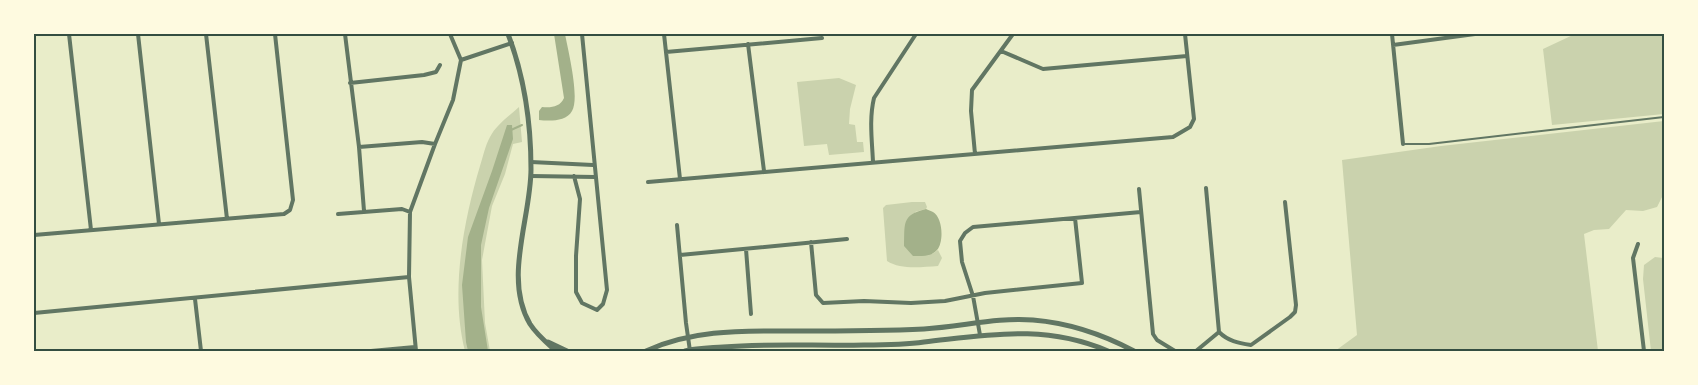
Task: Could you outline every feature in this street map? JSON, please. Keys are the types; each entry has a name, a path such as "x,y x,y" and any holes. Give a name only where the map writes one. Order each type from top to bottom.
{"street":[{"path":"69,34 90,230"},
{"path":"138,34 159,224"},
{"path":"206,34 227,219"},
{"path":"34,235 284,214 290,210 293,200 275,34"},
{"path":"345,34 359,147 364,211"},
{"path":"371,351 416,349 409,277 410,212 453,100 461,60 450,34"},
{"path":"508,34 512,43 526,107 531,162 526,219 518,270 521,299 530,323 541,338 556,351"},
{"path":"574,176 580,198 576,256 576,292 582,303 597,310 603,304 607,290 582,34"},
{"path":"664,34 680,179"},
{"path":"873,162 871,110 874,98 916,34"},
{"path":"975,154 970,111 972,90 1002,52 1013,34"},
{"path":"648,182 1173,136 1190,128 1194,118 1185,34"},
{"path":"1392,34 1403,144"},
{"path":"1393,45 1475,34"},
{"path":"666,52 822,38"},
{"path":"461,60 512,43"},
{"path":"748,44 764,171"},
{"path":"1002,52 1042,69 1187,56"},
{"path":"350,83 424,75 436,72 440,65"},
{"path":"359,147 422,142 435,144"},
{"path":"531,162 594,165"},
{"path":"530,176 595,177"},
{"path":"1206,188 1219,332 1225,338 1234,342 1251,345 1290,318 1295,312 1296,305 1285,202"},
{"path":"1138,189 1153,334 1157,340 1175,351"},
{"path":"338,214 402,209 410,212"},
{"path":"980,335 973,296 962,262 960,241 965,233 973,227 1140,212"},
{"path":"811,242 816,296 823,303 945,301 985,293 1082,283 1075,218"},
{"path":"677,225 688,351 744,345 862,346 923,343 980,335 1025,333 1086,342 1108,351"},
{"path":"680,255 847,238"},
{"path":"1638,244 1633,258 1644,351"},
{"path":"746,249 751,314"},
{"path":"34,313 409,277"},
{"path":"195,299 202,351"},
{"path":"646,351 658,346 711,333 737,331 926,329 1002,320 1054,323 1088,330 1134,351"},
{"path":"1196,351 1219,332"},
{"path":"541,338 567,351"}],"lane":[{"path":"1403,144 1429,144 1664,118"}],"shaded area":[{"path":"554,34 565,34 573,74 574,105 569,115 562,119 539,120 539,111 542,107 555,106 564,98"},
{"path":"1575,34 1664,34 1664,114 1552,125 1543,49"},
{"path":"839,78 856,85 850,109 849,124 855,125 857,142 863,142 864,152 829,155 827,144 804,146 797,82"},
{"path":"519,107 522,142 513,144 505,174 492,206 482,260 485,323 490,351 465,351 459,306 459,282 460,258 468,211 488,140 499,125"},
{"path":"1664,121 1664,193 1657,207 1643,211 1626,210 1609,229 1594,230 1584,234 1598,351 1335,351 1357,335 1342,160 1441,146"},
{"path":"507,125 512,125 513,139 489,208 481,245 481,307 488,351 468,351 462,285 468,237"},
{"path":"925,202 926,209 915,212 932,254 938,250 942,258 938,266 905,267 887,261 883,208 886,205"},
{"path":"926,209 933,212 939,219 941,242 937,250 932,254 913,256 904,246 906,222 912,214"},
{"path":"1655,257 1663,258 1664,351 1651,351 1643,279 1644,265"}],"waterway":[{"path":"511,130 522,125"}]}
